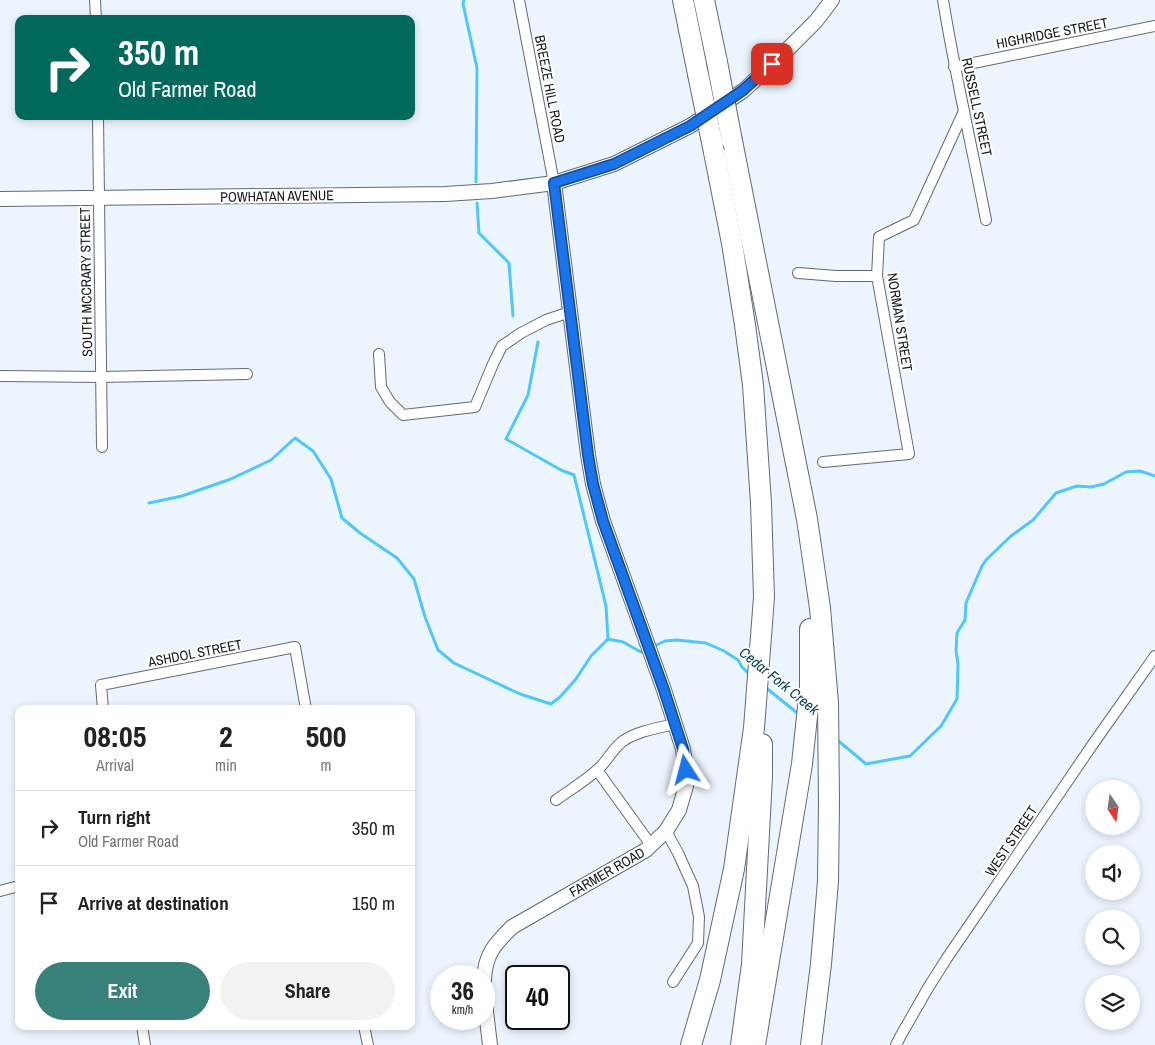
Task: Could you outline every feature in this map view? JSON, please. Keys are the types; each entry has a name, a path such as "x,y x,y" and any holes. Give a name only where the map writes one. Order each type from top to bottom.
{"highway":[{"path":"683,0 714,152 745,325 753,385 761,504 764,597 762,776 752,964 741,1045"},
{"path":"704,0 807,519 820,608 828,703 828,881 821,964 811,1045"},
{"path":"755,1045 802,764 810,688 807,519"},
{"path":"691,1045 710,980 734,869 754,728 764,597"}],"street":[{"path":"95,0 96,15"},
{"name":"BREEZE HILL ROAD","path":"519,0 554,183"},
{"name":"POWHATAN AVENUE","path":"0,199 445,194 492,191 554,183 614,164 690,126 742,91 816,21 832,0"},
{"name":"RUSSELL STREET","path":"942,0 986,220"},
{"name":"HIGHRIDGE STREET","path":"954,67 1155,26"},
{"name":"NORMAN STREET","path":"822,462 909,454 877,276 879,237 914,220 964,110"},
{"name":"SOUTH MCCRARY STREET","path":"98,120 102,446"},
{"name":"FARMER ROAD","path":"486,965 489,952 512,927 646,850 666,831 679,810 686,786 683,749 603,521 593,484 554,183"},
{"path":"798,273 836,276 877,276"},
{"path":"379,354 381,387 390,402 403,415 475,407 502,346 521,333 546,320 570,312"},
{"path":"0,376 101,377 247,374"},
{"name":"ASHDOL STREET","path":"103,705 101,685 295,647 305,705"},
{"name":"WEST STREET","path":"896,1045 947,958 1155,656"},
{"path":"556,800 597,770 606,761 614,748 625,740 655,728 675,724"},
{"path":"597,770 651,845"},
{"path":"666,831 693,886 698,917 698,944 673,982"},
{"path":"0,891 15,887"},
{"path":"143,1030 145,1045"},
{"path":"365,1030 368,1045"},
{"path":"488,1030 490,1045"}],"waterway":[{"path":"464,0 463,4 477,68 476,182"},
{"path":"477,203 479,233 509,263 513,316"},
{"path":"538,342 528,395 506,439 561,470 574,475 606,606 608,639"},
{"name":"Cedar Fork Creek","path":"149,503 182,496 231,479 271,460 295,438 313,451 331,479 342,518 360,533 397,558 414,579 425,617 438,650 454,663 520,694 551,704 576,679 591,656 608,639 623,642 641,652 645,651"},
{"name":"Cedar Fork Creek","path":"835,738 866,764 910,756 941,726 957,699 957,633 965,620 966,603 986,560 1011,536 1033,520 1056,493 1077,486 1091,487 1104,484 1126,472 1140,471 1155,476"},
{"name":"Cedar Fork Creek","path":"652,647 665,641 677,640 706,643 738,660 750,675"},
{"name":"Cedar Fork Creek","path":"765,687 801,716"}],"route":[{"path":"686,770 683,749 664,690 603,521 593,484 554,183 614,164 690,126 742,91 772,64"}]}
